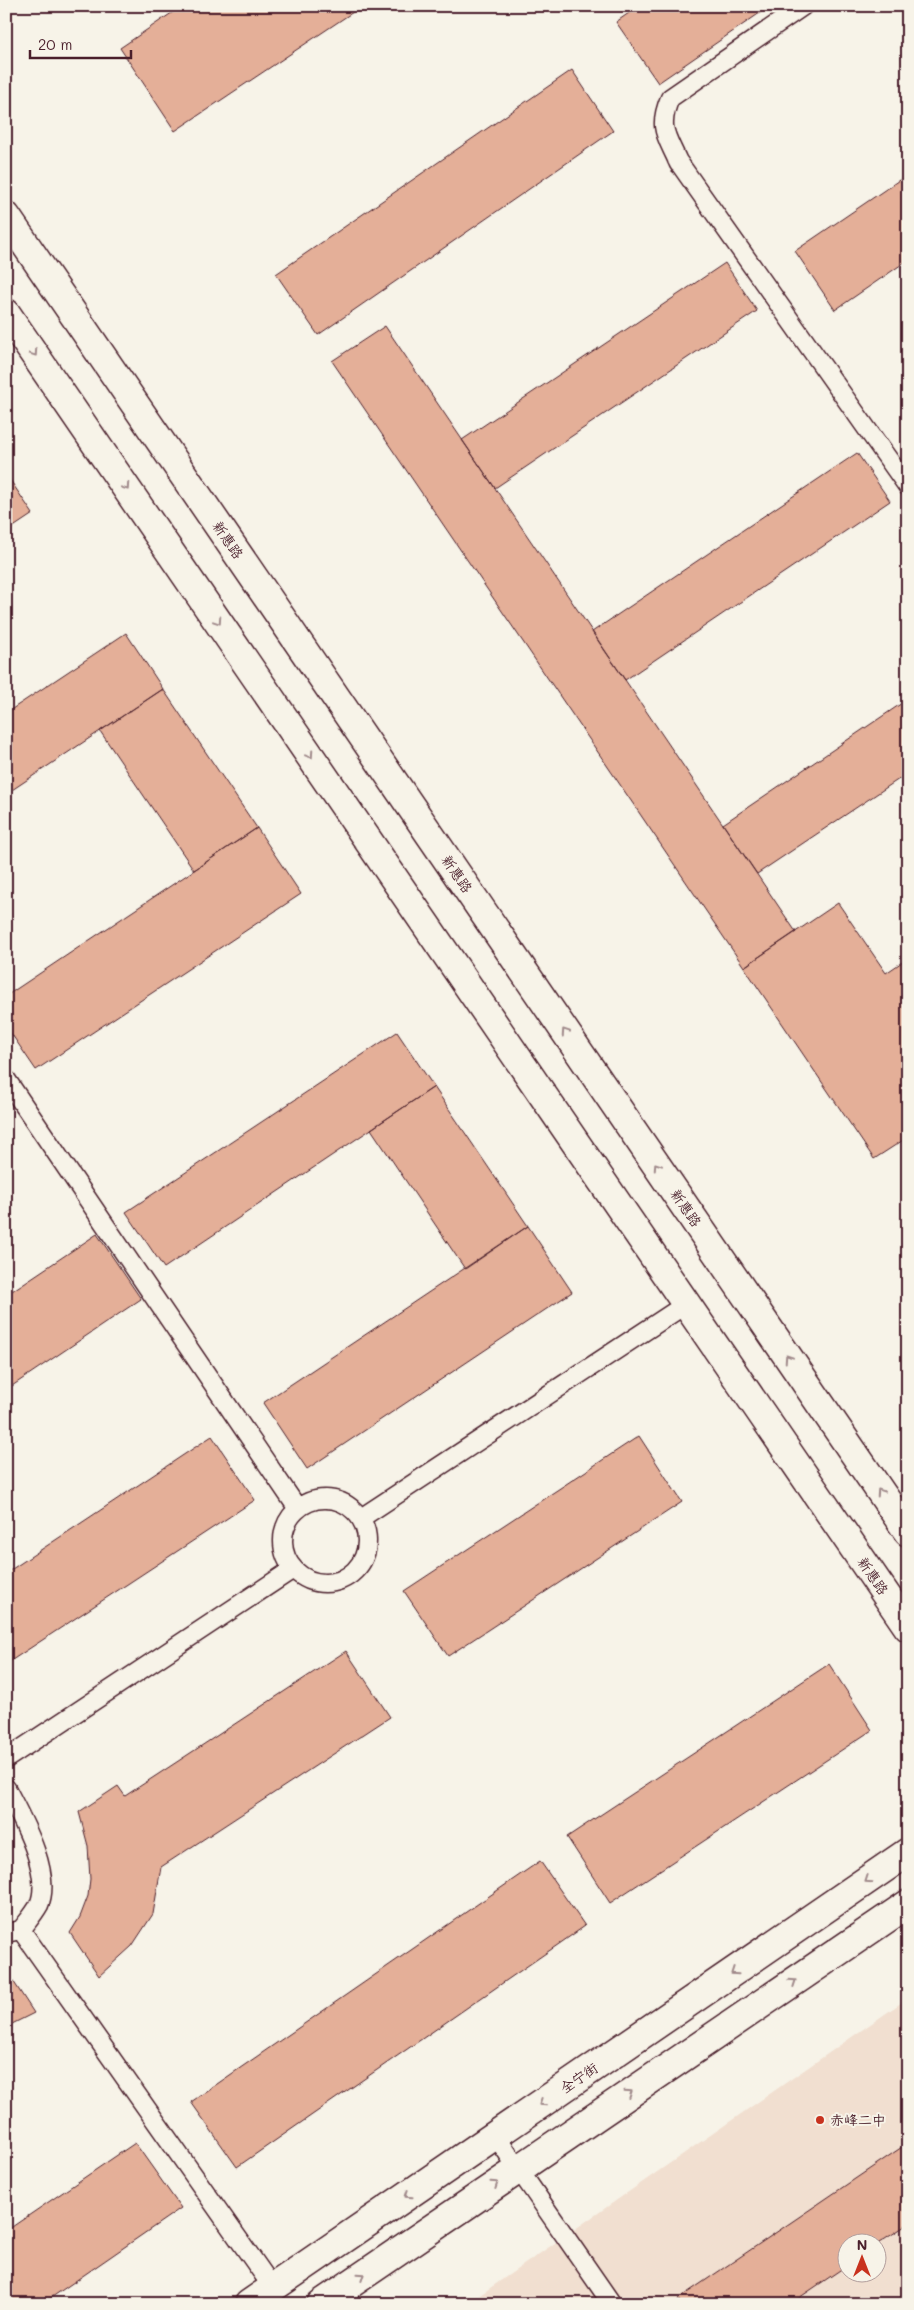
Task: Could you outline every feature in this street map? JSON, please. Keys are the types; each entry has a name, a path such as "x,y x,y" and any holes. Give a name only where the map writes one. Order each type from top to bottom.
{"street":[{"name":"新惠路","path":"6,216 908,1532"},
{"name":"新惠路","path":"6,313 908,1627"},
{"name":"全宁街","path":"249,2304 908,1852"},
{"path":"320,2304 908,1904"}],"lane":[{"path":"803,6 670,98 663,115 663,126 678,162 908,487"},
{"path":"6,1079 298,1509"},
{"path":"361,1518 686,1304"},
{"path":"324,1498 340,1501 352,1508 361,1518 367,1531 368,1544 364,1558 351,1574 332,1584 317,1583 304,1578 292,1569 285,1555 282,1539 286,1524 298,1509 309,1502 324,1498"},
{"path":"6,1759 292,1569"},
{"path":"6,1788 32,1840 42,1876 39,1903 14,1932 273,2288"},
{"path":"495,2135 612,2304"}],"shaded area":[{"name":"赤峰二中","path":"908,1998 908,2304 467,2304"}],"building":[{"path":"182,6 362,6 175,131 120,48"},
{"path":"639,6 770,6 658,83 616,22"},
{"path":"572,70 613,131 318,335 276,274"},
{"path":"908,174 908,260 835,310 795,251"},
{"path":"725,263 757,311 495,488 462,440"},
{"path":"385,326 796,932 744,967 332,361"},
{"path":"857,453 890,501 625,680 592,632"},
{"path":"6,474 33,514 6,532"},
{"path":"126,633 163,689 6,794 6,713"},
{"path":"163,689 257,828 194,870 100,731"},
{"path":"908,699 908,773 757,874 723,824"},
{"path":"257,828 301,894 36,1070 6,1026 6,996"},
{"path":"838,903 886,973 908,958 908,1137 874,1159 744,967"},
{"path":"397,1032 434,1087 164,1268 126,1212"},
{"path":"434,1087 528,1226 465,1269 371,1129"},
{"path":"528,1226 572,1292 307,1469 263,1403"},
{"path":"97,1234 141,1299 6,1390 6,1295"},
{"path":"212,1436 255,1500 6,1664 6,1573"},
{"path":"639,1436 682,1502 448,1656 404,1591"},
{"path":"346,1651 390,1717 161,1867 153,1914 132,1946 99,1976 70,1933 80,1917 88,1896 90,1879 88,1846 79,1812 118,1786 125,1796"},
{"path":"829,1664 872,1730 610,1903 567,1837"},
{"path":"540,1861 585,1926 237,2167 191,2102"},
{"path":"6,1970 34,2013 6,2027"},
{"path":"135,2143 181,2208 42,2304 6,2304 6,2231"},
{"path":"908,2143 908,2224 886,2238 886,2232 836,2232 836,2273 790,2304 681,2304 678,2299"}],"place":[{"name":"赤峰二中","path":"820,2120"}]}
